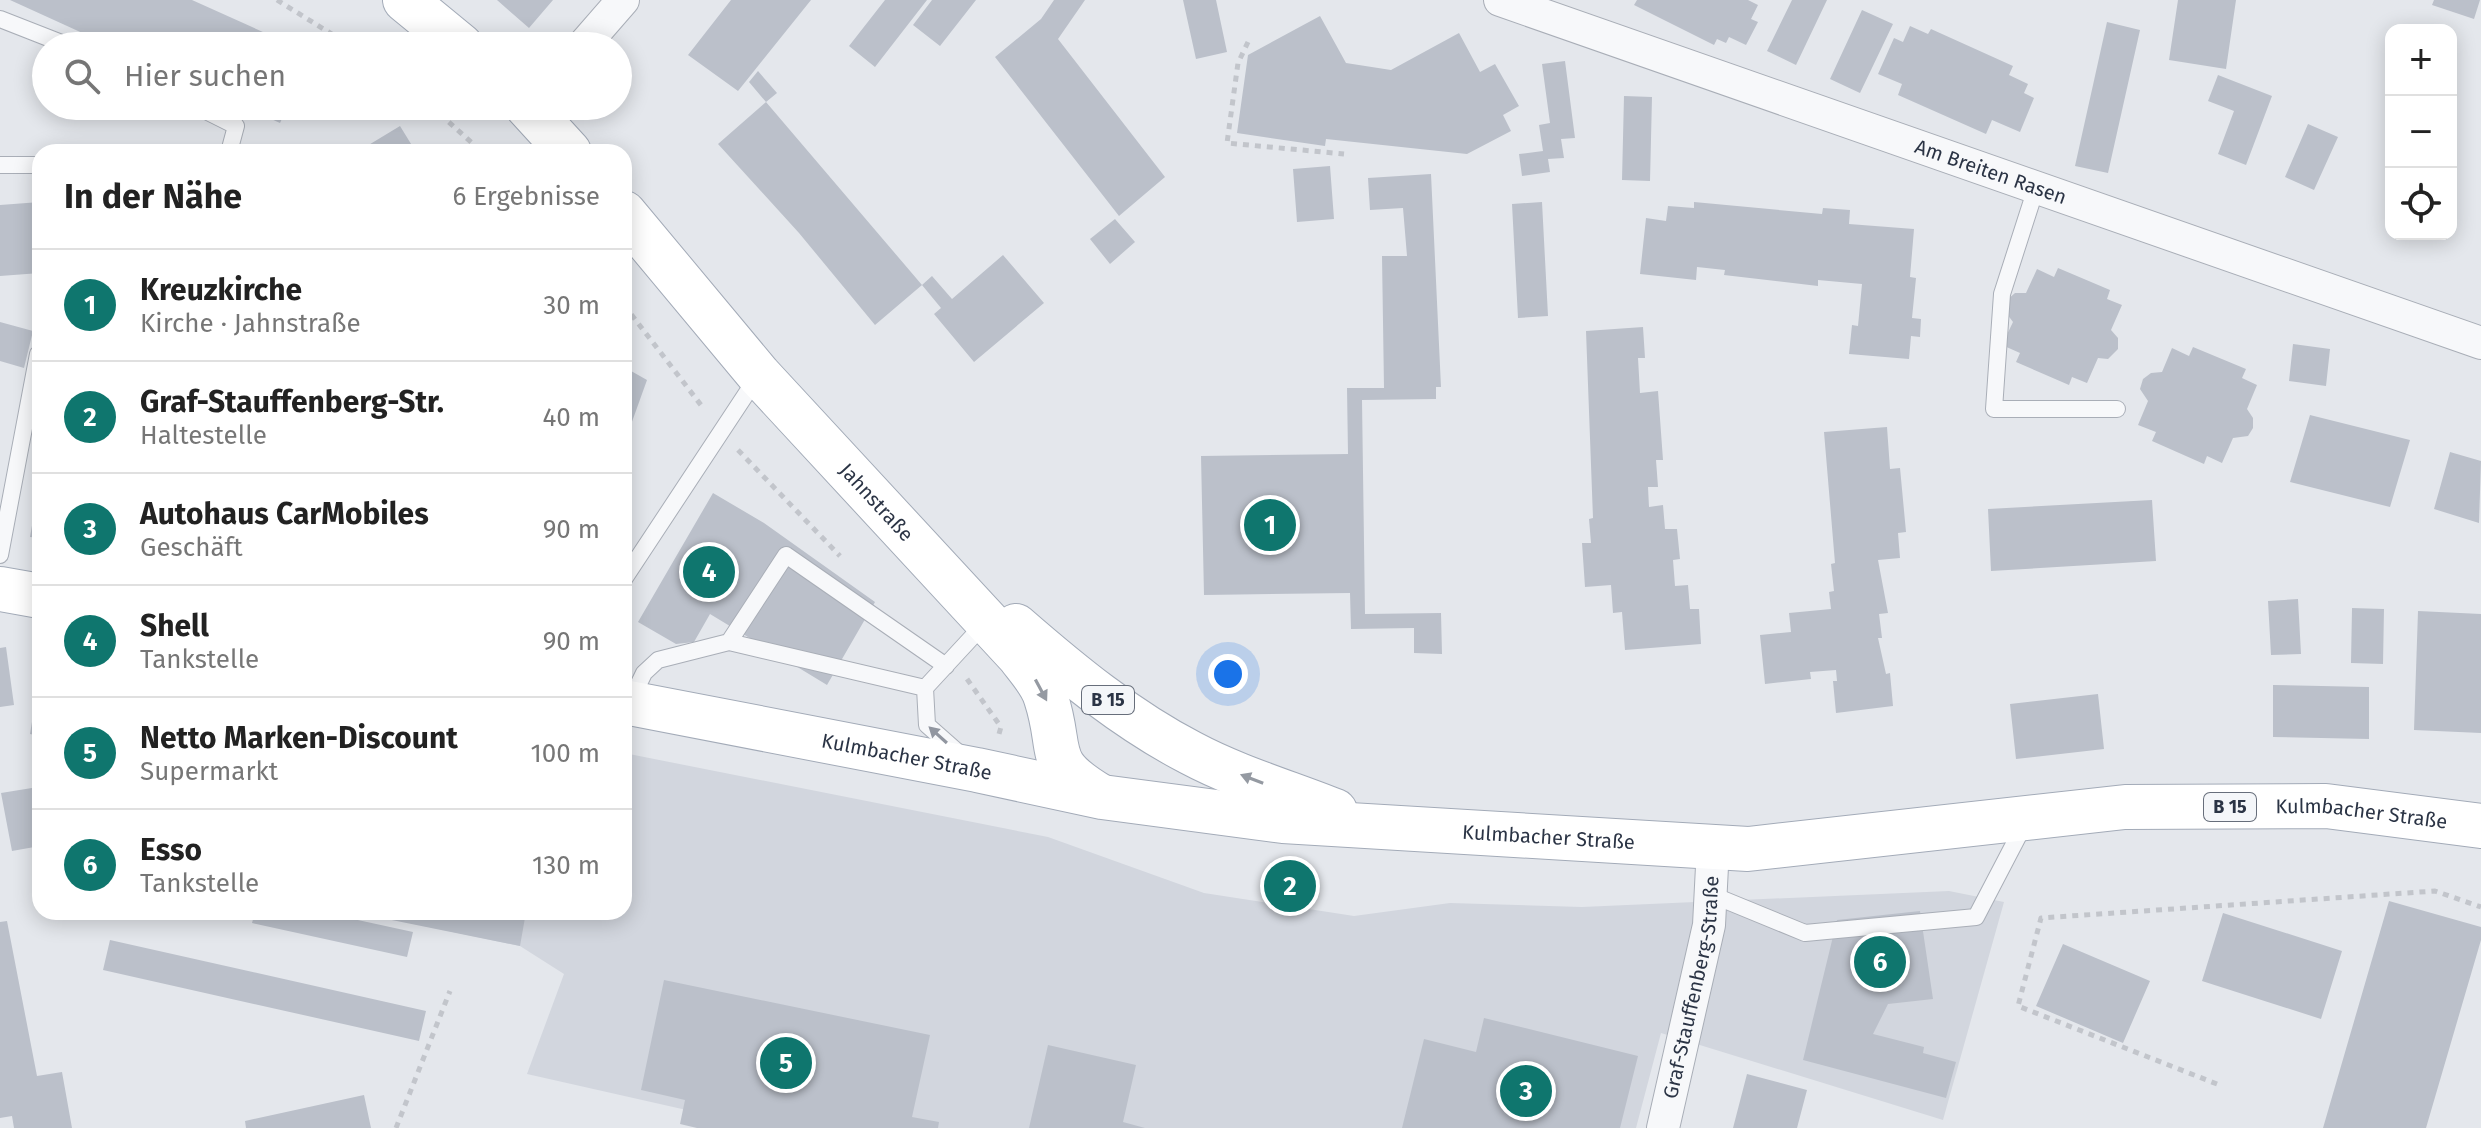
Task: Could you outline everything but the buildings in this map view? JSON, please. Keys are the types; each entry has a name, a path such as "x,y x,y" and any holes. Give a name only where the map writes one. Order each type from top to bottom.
{"main road":[{"path":"405,0 444,32"},
{"path":"540,120 562,144"},
{"name":"Jahnstraße","path":"632,223 759,375 988,620 1045,694 1056,755 1069,778 1102,797"},
{"name":"B 15","path":"880,505 1030,639 1123,712 1215,765 1377,827"},
{"path":"0,589 32,595"},
{"name":"Kulmbacher Straße","path":"632,703 1102,797 1283,821 1748,849 2125,807 2326,806 2481,826"}],"street":[{"path":"595,32 623,0"},
{"name":"Am Breiten Rasen","path":"1500,0 2037,185 2481,343"},
{"name":"Graf-Stauffenberg-Straße","path":"1663,1128 1702,961 1713,847"}],"lane":[{"path":"0,19 33,32"},
{"path":"224,120 236,126 231,144"},
{"path":"0,165 32,165"},
{"path":"2037,185 2002,294 1994,409 2117,409"},
{"path":"632,567 759,375"},
{"path":"0,555 32,386"},
{"path":"729,642 786,555 946,666"},
{"path":"977,770 927,725 925,688 988,620"},
{"path":"632,693 644,673 658,660 729,642 925,688"},
{"path":"1710,894 1805,933 1976,917 2028,818"}],"path":[{"path":"277,0 328,32"},
{"path":"1248,42 1238,63 1227,143 1344,154"},
{"path":"447,120 473,144"},
{"path":"2217,1084 2018,1006 2041,918 2435,891 2481,907"},
{"path":"396,1128 450,991"}],"shaded area":[{"path":"632,755 1048,837 1204,893 1354,916 1450,903 1582,907 1949,891 2004,902 1943,1120 1661,1033 1636,1128 766,1128 527,1074 564,974 520,946 396,920 632,920"}],"place":[{"name":"Kreuzkirche","path":"1270,525"},
{"name":"Shell","path":"709,572"},
{"name":"Graf-Stauffenberg-Str.","path":"1290,886"},
{"name":"Esso","path":"1880,962"},
{"name":"Netto Marken-Discount","path":"786,1063"},
{"name":"Autohaus CarMobiles","path":"1526,1091"}]}
